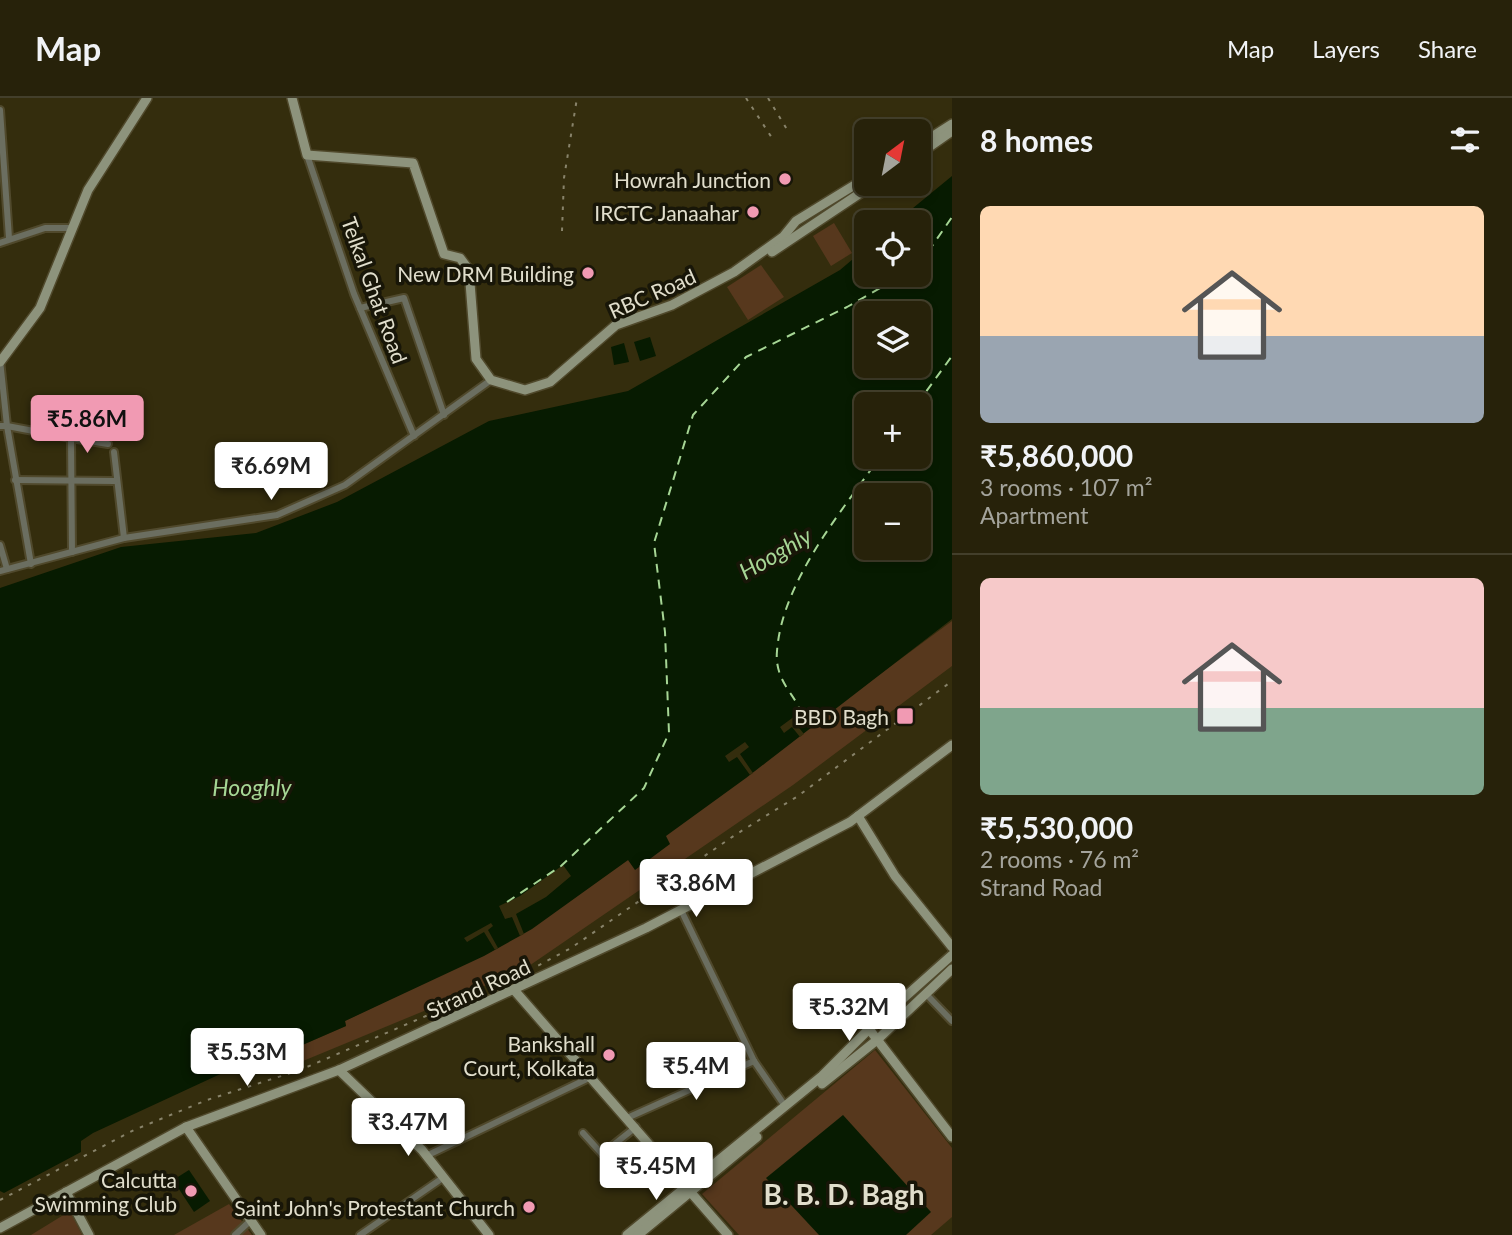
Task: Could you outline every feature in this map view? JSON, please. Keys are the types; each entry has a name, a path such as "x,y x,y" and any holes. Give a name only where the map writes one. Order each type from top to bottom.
{"main road":[{"path":"0,361 40,308 94,180 147,98"},
{"path":"292,98 305,147 412,163 444,254 460,258 469,270 476,359 491,380"},
{"path":"931,137 952,124"},
{"path":"931,145 952,131"},
{"name":"RBC Road","path":"491,380 525,390 551,382 616,325 673,305 734,272 783,237 796,221 854,185"},
{"name":"RBC Road","path":"734,272 742,271 856,196"},
{"name":"Strand Road","path":"0,1228 186,1127 339,1070 515,991 681,910 858,816 952,745"},
{"path":"858,816 895,876 952,947"},
{"path":"638,1235 787,1108 869,1029 952,955"},
{"path":"787,1108 877,1040 952,969"},
{"path":"515,991 729,1235"},
{"path":"869,1029 952,1137"},
{"path":"339,1070 426,1156 489,1235"},
{"path":"186,1127 261,1235"},
{"path":"627,1235 690,1190"},
{"path":"66,1192 89,1235"}],"street":[{"path":"0,110 9,238"},
{"name":"Telkal Ghat Road","path":"305,147 360,308 414,436"},
{"path":"0,243 45,228 72,228"},
{"path":"360,308 404,298 444,415"},
{"path":"0,361 3,426 31,564"},
{"path":"0,545 3,570 124,538 277,515 345,485 363,468 414,436 491,380"},
{"path":"3,426 108,444"},
{"path":"71,438 72,552"},
{"path":"114,452 115,481 124,538"},
{"path":"15,481 115,481"},
{"path":"681,910 754,1061 787,1108"},
{"path":"927,995 952,1021"},
{"path":"627,1118 754,1061"},
{"path":"426,1156 591,1077"},
{"path":"583,1133 602,1154 636,1127"},
{"path":"360,1235 444,1177"},
{"path":"235,1235 250,1221"}],"shaded area":[{"path":"834,223 852,253 831,266 813,236"},
{"path":"761,265 784,297 748,320 727,287"},
{"path":"952,621 952,666 793,785 523,970 274,1073 266,1054 282,1047 284,1053 346,1026 345,1021 520,936 628,860"},
{"path":"875,1050 952,1148 952,1217 931,1235 739,1235 702,1194"},
{"path":"229,1204 252,1235 174,1235"},
{"path":"70,1211 82,1235 31,1235"}],"water":[{"name":"Hooghly","path":"952,176 952,619 746,778 666,836 670,844 635,870 628,860 532,929 484,956 345,1021 346,1026 284,1053 281,1048 257,1057 93,1133 81,1141 81,1152 4,1193 0,1191 0,588 121,547 256,533 337,502 489,421 628,391 840,270 854,258 854,287 931,287 931,210 911,210 931,196"},
{"path":"650,337 656,356 640,361 634,342"},
{"path":"624,343 629,362 614,365 611,347"},
{"path":"843,1115 931,1212 906,1235 819,1235 766,1178"},
{"name":"Calcutta Swimming Club","path":"189,1170 210,1201 194,1212 173,1180"}],"pier":[{"path":"799,713 803,718 796,724 804,734 800,737 792,727 784,733 780,727"},
{"path":"745,742 749,747 740,754 753,773 750,775 737,757 729,762 725,756"},
{"path":"563,865 571,876 546,897 516,914 524,934 520,936 512,917 505,919 499,906 520,896"},
{"path":"491,923 493,926 488,930 498,948 495,950 484,932 467,942 464,938"}],"ferry route":[{"path":"931,248 952,217"},
{"path":"507,902 561,866 644,788 669,733 665,632 654,543 693,415 746,357 882,287"},
{"path":"926,392 952,356"},
{"path":"801,715 779,672 777,651 781,625 790,599 816,549 871,469"}],"railway":[{"path":"562,231 564,178 577,98"},
{"path":"746,98 774,141"},
{"path":"768,98 788,131"},
{"path":"0,1200 134,1130 207,1100 300,1070 517,977 571,948 735,835 798,796 952,681"}],"place":[{"name":"Howrah Junction","path":"785,179"},
{"name":"IRCTC Janaahar","path":"753,212"},
{"name":"New DRM Building","path":"588,273"},
{"name":"BBD Bagh","path":"905,716"},
{"name":"Bankshall Court, Kolkata","path":"609,1055"},
{"name":"Calcutta Swimming Club","path":"191,1191"},
{"name":"Saint John's Protestant Church","path":"529,1207"}],"district":[{"name":"B. B. D. Bagh","path":"844,1194"}]}
